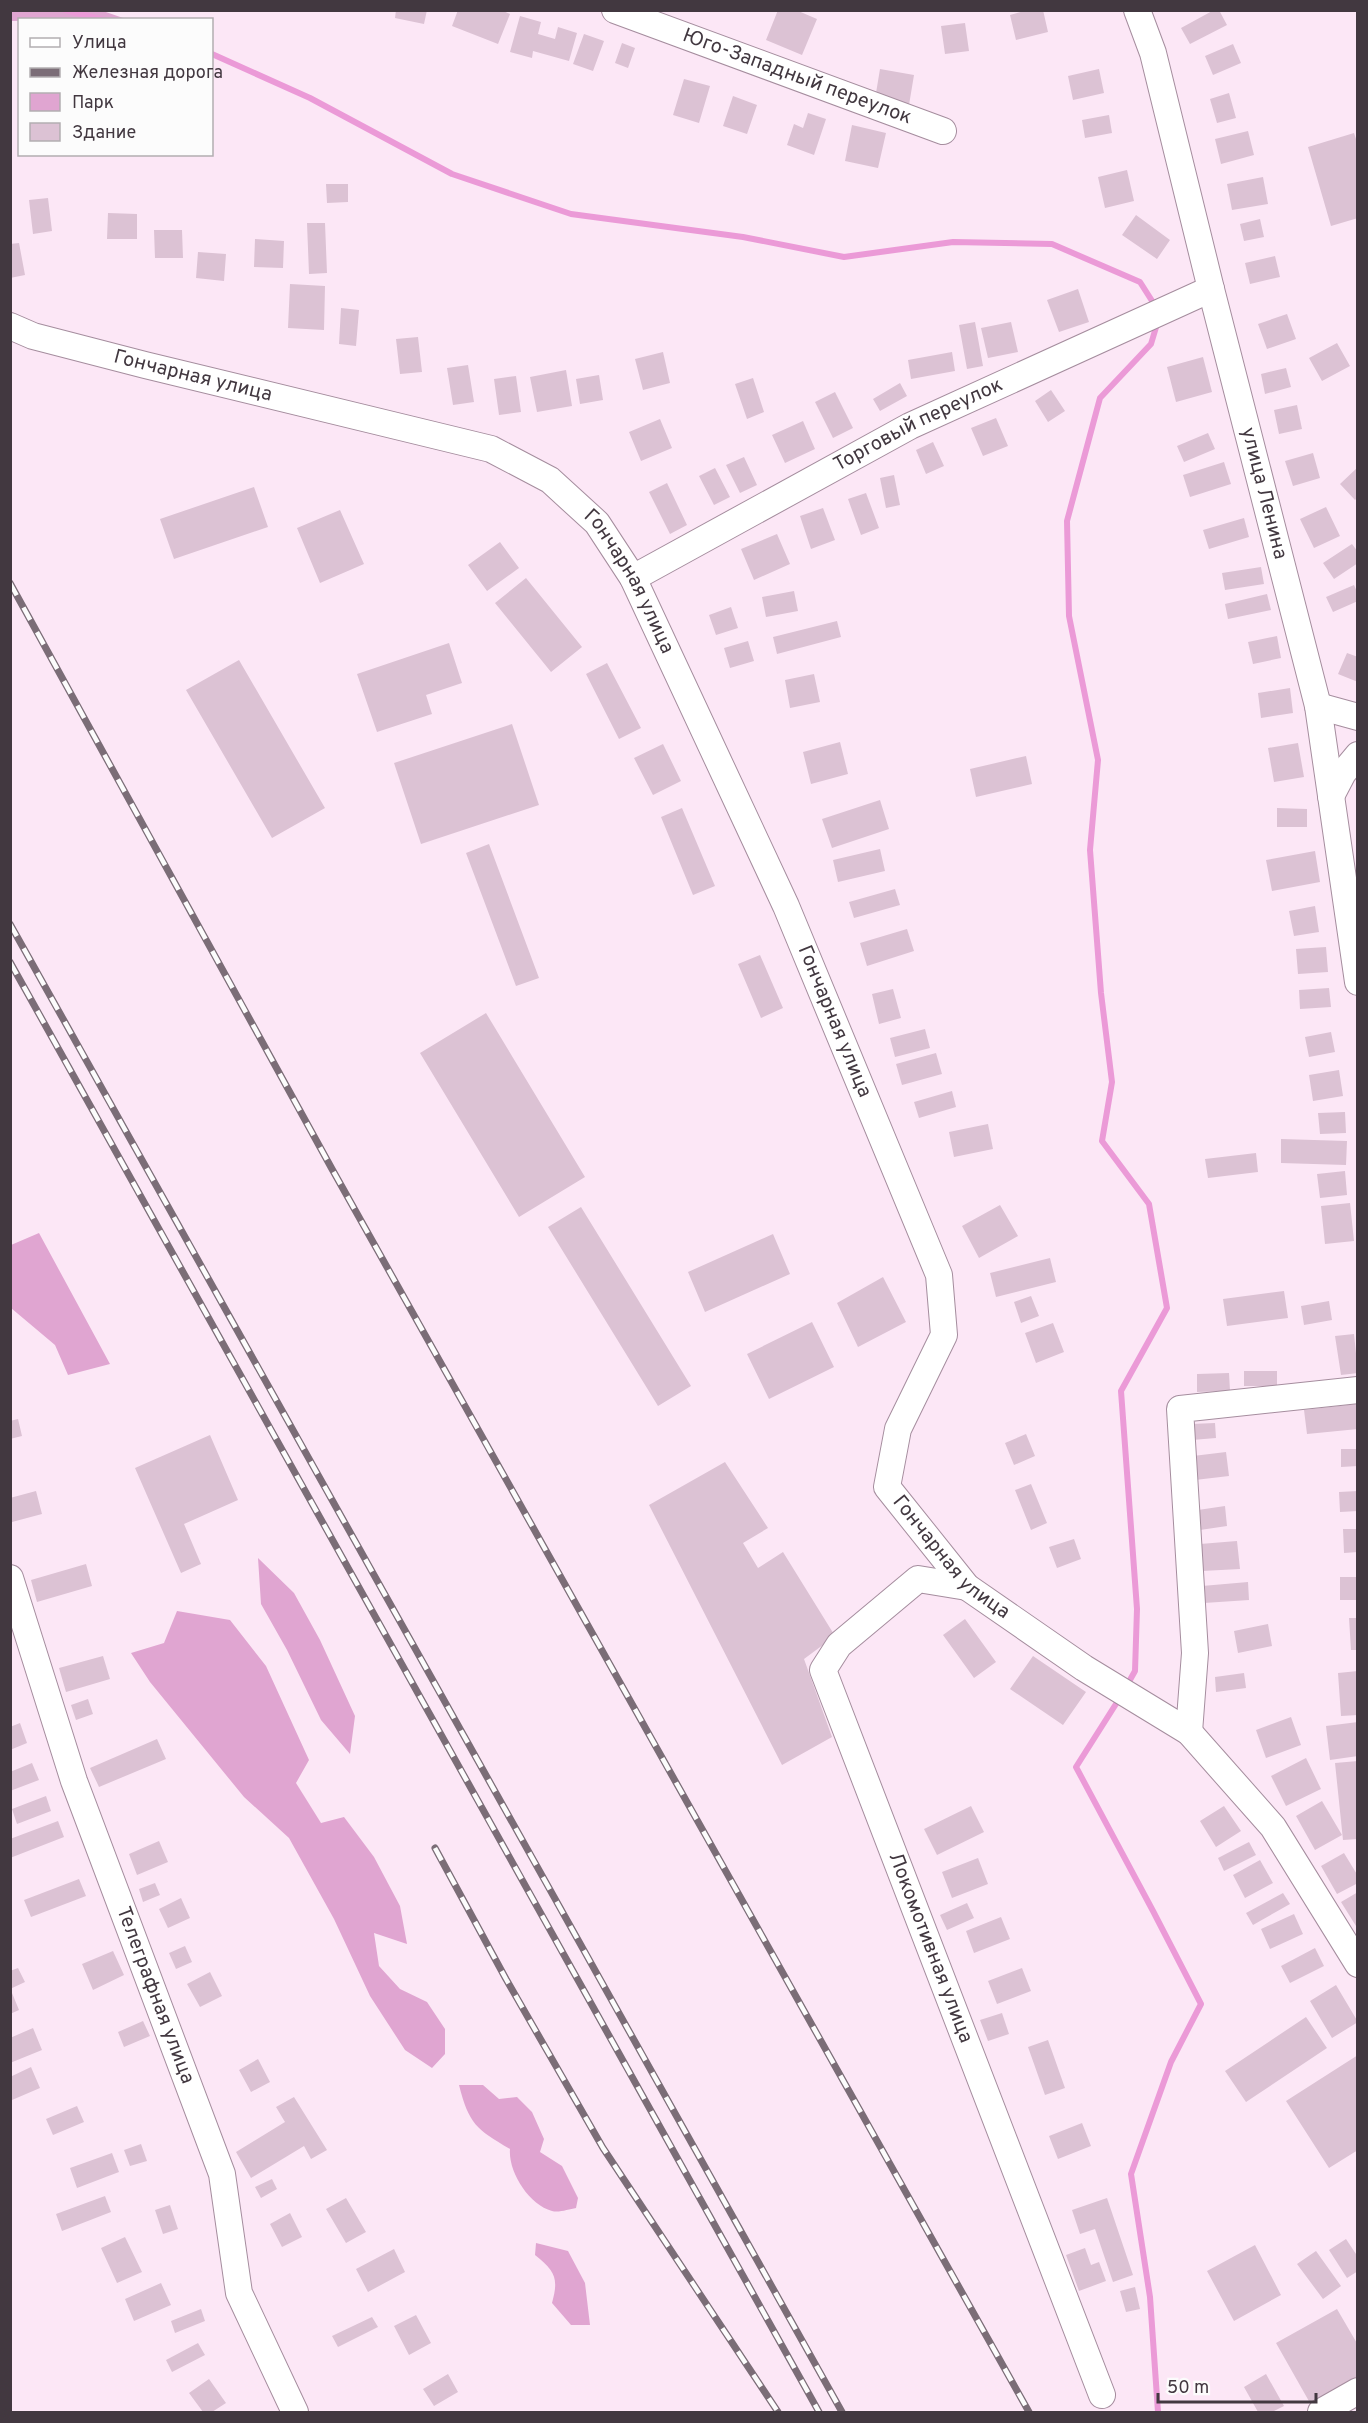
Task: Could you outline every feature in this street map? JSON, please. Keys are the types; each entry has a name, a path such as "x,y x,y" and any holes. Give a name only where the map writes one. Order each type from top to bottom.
{"street":[{"name":"Юго-Западный переулок","path":"615,10 944,131"},
{"name":"улица Ленина","path":"1137,10 1153,53 1318,706 1358,982"},
{"name":"Торговый переулок","path":"633,578 910,426 1211,289"},
{"name":"Гончарная улица","path":"10,326 33,336 491,449 550,480 597,523 633,578 786,906 939,1275 944,1335 898,1429 887,1487 967,1587 1084,1668 1189,1732 1273,1827 1358,1964"},
{"path":"1318,706 1358,717"},
{"path":"1332,796 1343,772 1358,755"},
{"path":"1189,1732 1195,1653 1180,1409 1358,1390"},
{"name":"Телеграфная улица","path":"10,1578 74,1781 222,2174 239,2293 295,2412"},
{"name":"Локомотивная улица","path":"967,1587 918,1579 839,1645 823,1670 1102,2395"},
{"path":"1321,2412 1358,2391"}],"green space":[{"path":"10,11 103,11 123,18 18,18 18,21 11,21"},
{"path":"39,1233 110,1364 68,1375 55,1345 11,1308 11,1245"},
{"path":"258,1558 294,1593 320,1640 355,1716 350,1754 321,1720 287,1650 261,1604"},
{"path":"177,1611 230,1620 266,1666 309,1760 296,1783 321,1823 344,1817 374,1857 400,1906 407,1944 374,1933 379,1966 400,1989 427,2002 445,2029 445,2054 432,2068 405,2050 370,1996 334,1919 289,1838 244,1797 150,1682 131,1653 164,1643"},
{"path":"459,2085 483,2085 499,2099 517,2097 532,2112 544,2139 540,2152 562,2166 578,2198 576,2208 552,2211 535,2202 528,2195 512,2168 510,2149 489,2136 476,2124 466,2109"},
{"path":"536,2243 568,2251 585,2283 590,2325 571,2325 552,2303 555,2287 554,2276 535,2255"}],"building":[{"path":"396,10 427,10 424,24 395,18"},
{"path":"458,10 501,10 510,14 498,44 452,26"},
{"path":"778,10 796,10 817,19 802,55 766,40"},
{"path":"1028,10 1043,10 1048,32 1016,40 1010,15"},
{"path":"1214,10 1219,10 1227,25 1190,44 1181,28"},
{"path":"520,16 541,22 538,34 555,39 558,27 577,33 569,61 533,51 532,58 510,52"},
{"path":"965,23 969,51 945,54 941,26"},
{"path":"584,34 604,41 593,71 573,64"},
{"path":"622,43 635,48 628,68 615,63"},
{"path":"1233,44 1241,63 1213,75 1205,56"},
{"path":"880,69 914,75 909,105 875,99"},
{"path":"1099,69 1104,93 1073,100 1068,76"},
{"path":"684,79 710,86 699,123 673,115"},
{"path":"1229,93 1236,118 1217,123 1210,99"},
{"path":"733,96 757,105 747,134 723,126"},
{"path":"808,113 826,119 814,155 787,145 794,124 803,128"},
{"path":"1109,115 1112,133 1085,138 1082,120"},
{"path":"852,125 886,133 878,168 845,161"},
{"path":"1248,131 1254,155 1221,164 1215,139"},
{"path":"1354,133 1358,145 1358,218 1331,226 1308,147"},
{"path":"1127,170 1134,201 1105,208 1098,177"},
{"path":"1263,177 1268,204 1232,210 1227,184"},
{"path":"326,184 348,184 348,202 327,203"},
{"path":"48,198 52,231 33,234 29,200"},
{"path":"108,213 137,214 137,239 107,239"},
{"path":"1136,215 1170,240 1157,259 1122,235"},
{"path":"1260,219 1264,237 1244,241 1240,224"},
{"path":"307,223 325,223 327,273 309,274"},
{"path":"154,230 182,230 183,258 155,258"},
{"path":"255,239 284,241 283,268 254,267"},
{"path":"19,243 25,275 10,278 10,244"},
{"path":"198,252 226,254 224,281 196,278"},
{"path":"1275,256 1280,277 1250,284 1245,263"},
{"path":"290,284 325,286 324,330 288,328"},
{"path":"1078,289 1089,322 1059,332 1047,300"},
{"path":"341,308 359,310 356,346 339,344"},
{"path":"1287,314 1296,339 1267,349 1258,324"},
{"path":"975,322 983,366 967,369 959,325"},
{"path":"1011,322 1018,352 988,358 981,328"},
{"path":"418,337 422,372 400,374 396,339"},
{"path":"1337,343 1350,366 1322,381 1309,358"},
{"path":"663,352 670,383 643,390 635,359"},
{"path":"952,352 955,371 911,379 908,360"},
{"path":"1203,357 1212,392 1176,402 1167,367"},
{"path":"468,365 474,402 453,405 447,368"},
{"path":"1286,368 1291,387 1265,394 1261,374"},
{"path":"566,370 572,406 537,412 530,377"},
{"path":"599,375 603,400 580,404 576,379"},
{"path":"516,376 521,412 499,415 494,379"},
{"path":"753,378 764,412 747,419 735,384"},
{"path":"900,383 907,396 880,411 873,399"},
{"path":"1051,390 1065,411 1048,422 1035,401"},
{"path":"835,392 853,428 833,438 815,402"},
{"path":"1297,405 1302,429 1279,434 1274,410"},
{"path":"996,418 1008,446 983,456 971,428"},
{"path":"660,419 672,448 641,461 629,432"},
{"path":"803,421 815,449 785,463 772,435"},
{"path":"1208,433 1215,449 1184,462 1177,446"},
{"path":"933,442 944,466 926,474 916,450"},
{"path":"1313,453 1320,478 1293,486 1285,461"},
{"path":"744,457 757,485 740,493 726,465"},
{"path":"1224,462 1231,484 1190,497 1183,475"},
{"path":"1358,467 1358,497 1355,500 1340,484"},
{"path":"715,468 730,497 714,505 699,476"},
{"path":"894,475 900,505 886,508 880,478"},
{"path":"667,483 687,525 670,534 649,492"},
{"path":"254,487 268,527 174,559 160,519"},
{"path":"866,493 879,528 861,535 848,499"},
{"path":"1326,507 1340,536 1314,548 1300,519"},
{"path":"823,508 835,540 811,549 800,516"},
{"path":"340,510 364,564 320,583 297,528"},
{"path":"1244,518 1249,537 1209,549 1203,530"},
{"path":"777,534 790,564 754,580 741,549"},
{"path":"500,542 519,568 487,591 468,565"},
{"path":"1352,544 1358,552 1358,563 1334,579 1323,563"},
{"path":"1261,567 1264,584 1225,590 1222,573"},
{"path":"526,578 582,647 551,672 495,603"},
{"path":"1354,585 1358,601 1333,612 1326,597"},
{"path":"794,591 798,611 766,617 762,597"},
{"path":"1267,594 1271,610 1228,619 1225,604"},
{"path":"731,607 738,628 716,635 709,615"},
{"path":"837,621 841,637 777,654 773,637"},
{"path":"1277,636 1281,658 1253,664 1248,642"},
{"path":"748,641 754,661 730,668 724,648"},
{"path":"449,643 462,683 426,695 432,714 377,732 357,674"},
{"path":"1347,653 1358,657 1358,682 1338,674"},
{"path":"239,660 325,808 272,838 186,690"},
{"path":"607,663 641,728 619,739 586,674"},
{"path":"814,674 820,702 790,708 785,680"},
{"path":"1290,688 1293,713 1261,718 1258,693"},
{"path":"512,724 539,805 421,844 394,763"},
{"path":"840,742 848,774 811,784 803,752"},
{"path":"1298,743 1304,777 1274,782 1268,748"},
{"path":"663,744 681,781 653,795 634,758"},
{"path":"1026,756 1032,784 976,797 970,769"},
{"path":"880,800 889,829 832,848 822,819"},
{"path":"682,808 715,886 693,895 661,817"},
{"path":"1277,808 1307,809 1307,827 1277,827"},
{"path":"489,844 539,978 516,986 466,853"},
{"path":"880,849 885,871 838,882 833,860"},
{"path":"1315,851 1320,882 1272,891 1266,860"},
{"path":"895,889 900,905 854,918 849,902"},
{"path":"1315,906 1319,932 1294,936 1289,911"},
{"path":"907,929 914,951 867,966 860,943"},
{"path":"1326,947 1328,972 1298,974 1296,949"},
{"path":"760,955 783,1008 761,1018 738,964"},
{"path":"1329,988 1331,1007 1300,1009 1299,990"},
{"path":"893,989 901,1018 879,1024 872,994"},
{"path":"486,1013 585,1177 519,1217 420,1053"},
{"path":"925,1029 930,1048 895,1057 890,1038"},
{"path":"1331,1032 1335,1052 1309,1057 1305,1037"},
{"path":"936,1053 942,1074 902,1085 896,1064"},
{"path":"1339,1070 1343,1096 1313,1101 1309,1075"},
{"path":"952,1091 956,1107 919,1118 914,1102"},
{"path":"1345,1112 1346,1133 1320,1134 1318,1113"},
{"path":"988,1124 993,1149 954,1157 949,1132"},
{"path":"1281,1139 1347,1141 1346,1165 1281,1163"},
{"path":"1256,1153 1258,1172 1208,1178 1205,1159"},
{"path":"1345,1171 1347,1195 1320,1198 1317,1174"},
{"path":"1350,1203 1354,1241 1325,1244 1321,1206"},
{"path":"1000,1205 1018,1236 979,1258 962,1226"},
{"path":"581,1207 691,1386 658,1406 548,1227"},
{"path":"773,1234 790,1274 705,1312 688,1272"},
{"path":"1050,1258 1056,1282 996,1297 990,1273"},
{"path":"883,1277 906,1322 858,1347 837,1303"},
{"path":"1284,1291 1288,1318 1227,1326 1223,1299"},
{"path":"1031,1296 1039,1316 1021,1323 1014,1302"},
{"path":"1329,1301 1332,1320 1304,1325 1301,1306"},
{"path":"812,1322 834,1367 769,1399 747,1354"},
{"path":"1053,1323 1064,1352 1036,1363 1025,1333"},
{"path":"1354,1334 1358,1373 1341,1375 1335,1336"},
{"path":"1244,1371 1277,1371 1277,1386 1244,1386"},
{"path":"1229,1373 1230,1391 1197,1392 1197,1374"},
{"path":"1356,1404 1358,1429 1307,1434 1304,1410"},
{"path":"18,1419 22,1436 10,1439 10,1421"},
{"path":"1215,1423 1216,1438 1192,1440 1191,1424"},
{"path":"1026,1434 1035,1456 1014,1465 1005,1443"},
{"path":"210,1435 238,1500 184,1524 201,1564 181,1573 135,1468"},
{"path":"1341,1449 1358,1449 1358,1466 1341,1467"},
{"path":"1226,1452 1229,1476 1195,1480 1193,1456"},
{"path":"725,1462 768,1528 743,1543 758,1568 783,1552 835,1636 804,1659 832,1737 782,1765 649,1505"},
{"path":"1031,1484 1047,1523 1031,1530 1015,1490"},
{"path":"36,1491 42,1514 12,1522 10,1498"},
{"path":"1358,1491 1358,1511 1340,1512 1339,1492"},
{"path":"1225,1506 1227,1526 1200,1530 1198,1510"},
{"path":"1343,1529 1358,1529 1358,1552 1344,1553"},
{"path":"1074,1539 1081,1559 1057,1568 1049,1547"},
{"path":"1237,1541 1240,1569 1202,1571 1200,1544"},
{"path":"86,1564 92,1586 37,1602 31,1580"},
{"path":"1340,1577 1358,1577 1358,1600 1340,1600"},
{"path":"1248,1582 1249,1600 1204,1603 1202,1586"},
{"path":"1349,1618 1358,1618 1358,1650 1351,1650"},
{"path":"965,1619 996,1662 974,1678 943,1635"},
{"path":"1268,1624 1272,1646 1238,1653 1234,1631"},
{"path":"103,1656 110,1679 66,1692 59,1668"},
{"path":"1033,1656 1086,1692 1063,1725 1010,1689"},
{"path":"1358,1671 1358,1715 1341,1716 1338,1673"},
{"path":"1244,1673 1246,1688 1216,1692 1215,1677"},
{"path":"88,1699 93,1714 76,1720 71,1705"},
{"path":"1291,1717 1301,1745 1266,1758 1256,1730"},
{"path":"1358,1722 1358,1756 1330,1760 1326,1726"},
{"path":"20,1723 27,1743 10,1750 10,1727"},
{"path":"157,1739 166,1759 99,1787 90,1768"},
{"path":"1306,1758 1321,1789 1286,1806 1271,1776"},
{"path":"1358,1761 1358,1839 1343,1840 1335,1763"},
{"path":"32,1763 39,1780 10,1791 10,1772"},
{"path":"46,1796 51,1811 17,1824 12,1809"},
{"path":"1322,1801 1342,1835 1315,1850 1296,1816"},
{"path":"971,1806 984,1832 937,1855 924,1829"},
{"path":"1224,1806 1241,1831 1216,1847 1200,1821"},
{"path":"58,1821 64,1837 10,1858 10,1839"},
{"path":"159,1841 168,1862 137,1875 129,1854"},
{"path":"1249,1842 1256,1855 1224,1871 1218,1858"},
{"path":"1344,1853 1358,1876 1358,1883 1337,1894 1321,1866"},
{"path":"978,1858 988,1884 952,1898 942,1872"},
{"path":"1260,1860 1273,1883 1245,1898 1233,1875"},
{"path":"79,1879 86,1896 31,1917 24,1900"},
{"path":"155,1883 160,1895 143,1902 139,1889"},
{"path":"1358,1892 1358,1925 1356,1926 1341,1902"},
{"path":"1283,1893 1290,1904 1253,1925 1246,1913"},
{"path":"181,1898 190,1918 168,1928 159,1909"},
{"path":"967,1903 974,1918 947,1930 940,1915"},
{"path":"1294,1914 1303,1934 1270,1949 1261,1929"},
{"path":"1001,1917 1010,1939 974,1953 966,1931"},
{"path":"185,1946 192,1962 176,1969 169,1953"},
{"path":"1315,1948 1324,1966 1290,1983 1281,1966"},
{"path":"113,1951 124,1975 93,1990 82,1964"},
{"path":"18,1968 25,1982 10,1989 10,1971"},
{"path":"1022,1968 1031,1991 997,2004 988,1981"},
{"path":"210,1972 222,1996 200,2007 187,1984"},
{"path":"1336,1985 1358,2022 1332,2038 1310,2001"},
{"path":"12,1993 19,2010 10,2014 10,1994"},
{"path":"1002,2013 1009,2034 988,2041 980,2020"},
{"path":"1306,2017 1327,2048 1246,2102 1225,2071"},
{"path":"143,2021 150,2036 124,2047 118,2032"},
{"path":"33,2028 42,2050 10,2063 10,2038"},
{"path":"1048,2040 1065,2088 1045,2095 1028,2047"},
{"path":"1358,2055 1358,2150 1329,2168 1286,2101"},
{"path":"258,2059 270,2082 251,2092 239,2070"},
{"path":"31,2067 40,2088 12,2100 10,2077"},
{"path":"294,2097 327,2150 311,2159 304,2146 251,2178 236,2152 285,2122 276,2107"},
{"path":"77,2106 84,2122 53,2135 46,2119"},
{"path":"1082,2123 1091,2146 1058,2159 1049,2136"},
{"path":"141,2144 147,2161 130,2166 124,2150"},
{"path":"112,2153 119,2172 77,2188 70,2168"},
{"path":"272,2179 277,2189 261,2198 255,2187"},
{"path":"105,2196 111,2212 62,2231 56,2214"},
{"path":"346,2198 366,2232 346,2243 326,2209"},
{"path":"1107,2198 1133,2275 1113,2282 1095,2229 1080,2234 1072,2210"},
{"path":"170,2205 178,2229 163,2234 155,2210"},
{"path":"290,2213 302,2237 282,2247 270,2224"},
{"path":"125,2237 142,2272 117,2283 101,2248"},
{"path":"1346,2239 1358,2257 1358,2271 1347,2278 1329,2250"},
{"path":"1255,2245 1281,2295 1234,2321 1207,2271"},
{"path":"1085,2248 1091,2265 1099,2262 1106,2281 1079,2291 1066,2255"},
{"path":"394,2249 405,2272 368,2292 356,2269"},
{"path":"1316,2251 1341,2286 1323,2299 1297,2264"},
{"path":"161,2283 171,2305 134,2321 125,2299"},
{"path":"1135,2287 1140,2309 1126,2312 1120,2291"},
{"path":"201,2309 205,2321 175,2333 171,2321"},
{"path":"1337,2309 1358,2345 1358,2376 1310,2403 1276,2343"},
{"path":"416,2315 431,2343 409,2355 394,2326"},
{"path":"372,2317 378,2327 338,2347 332,2336"},
{"path":"198,2343 205,2355 172,2372 166,2360"},
{"path":"448,2374 458,2392 434,2406 423,2389"},
{"path":"1266,2374 1284,2406 1272,2412 1258,2412 1244,2387"},
{"path":"209,2379 226,2403 212,2412 203,2412 189,2393"}],"waterway":[{"path":"65,10 96,18"},
{"path":"213,54 310,98 452,174 571,214 743,237 844,257 953,242 1052,244 1140,282 1154,304"},
{"path":"1126,1687 1135,1671 1137,1609 1121,1391 1167,1308 1149,1204 1102,1141 1112,1082 1101,993 1090,850 1098,760 1069,616 1067,521 1100,398 1151,344 1157,324"},
{"path":"1121,1696 1076,1767 1201,2004 1171,2062 1131,2174 1150,2297 1158,2412"}],"railway":[{"path":"10,583 332,1169 1029,2412"},
{"path":"10,924 842,2412"},
{"path":"10,962 819,2412"},
{"path":"435,1848 506,1979 603,2148 778,2412"}]}
